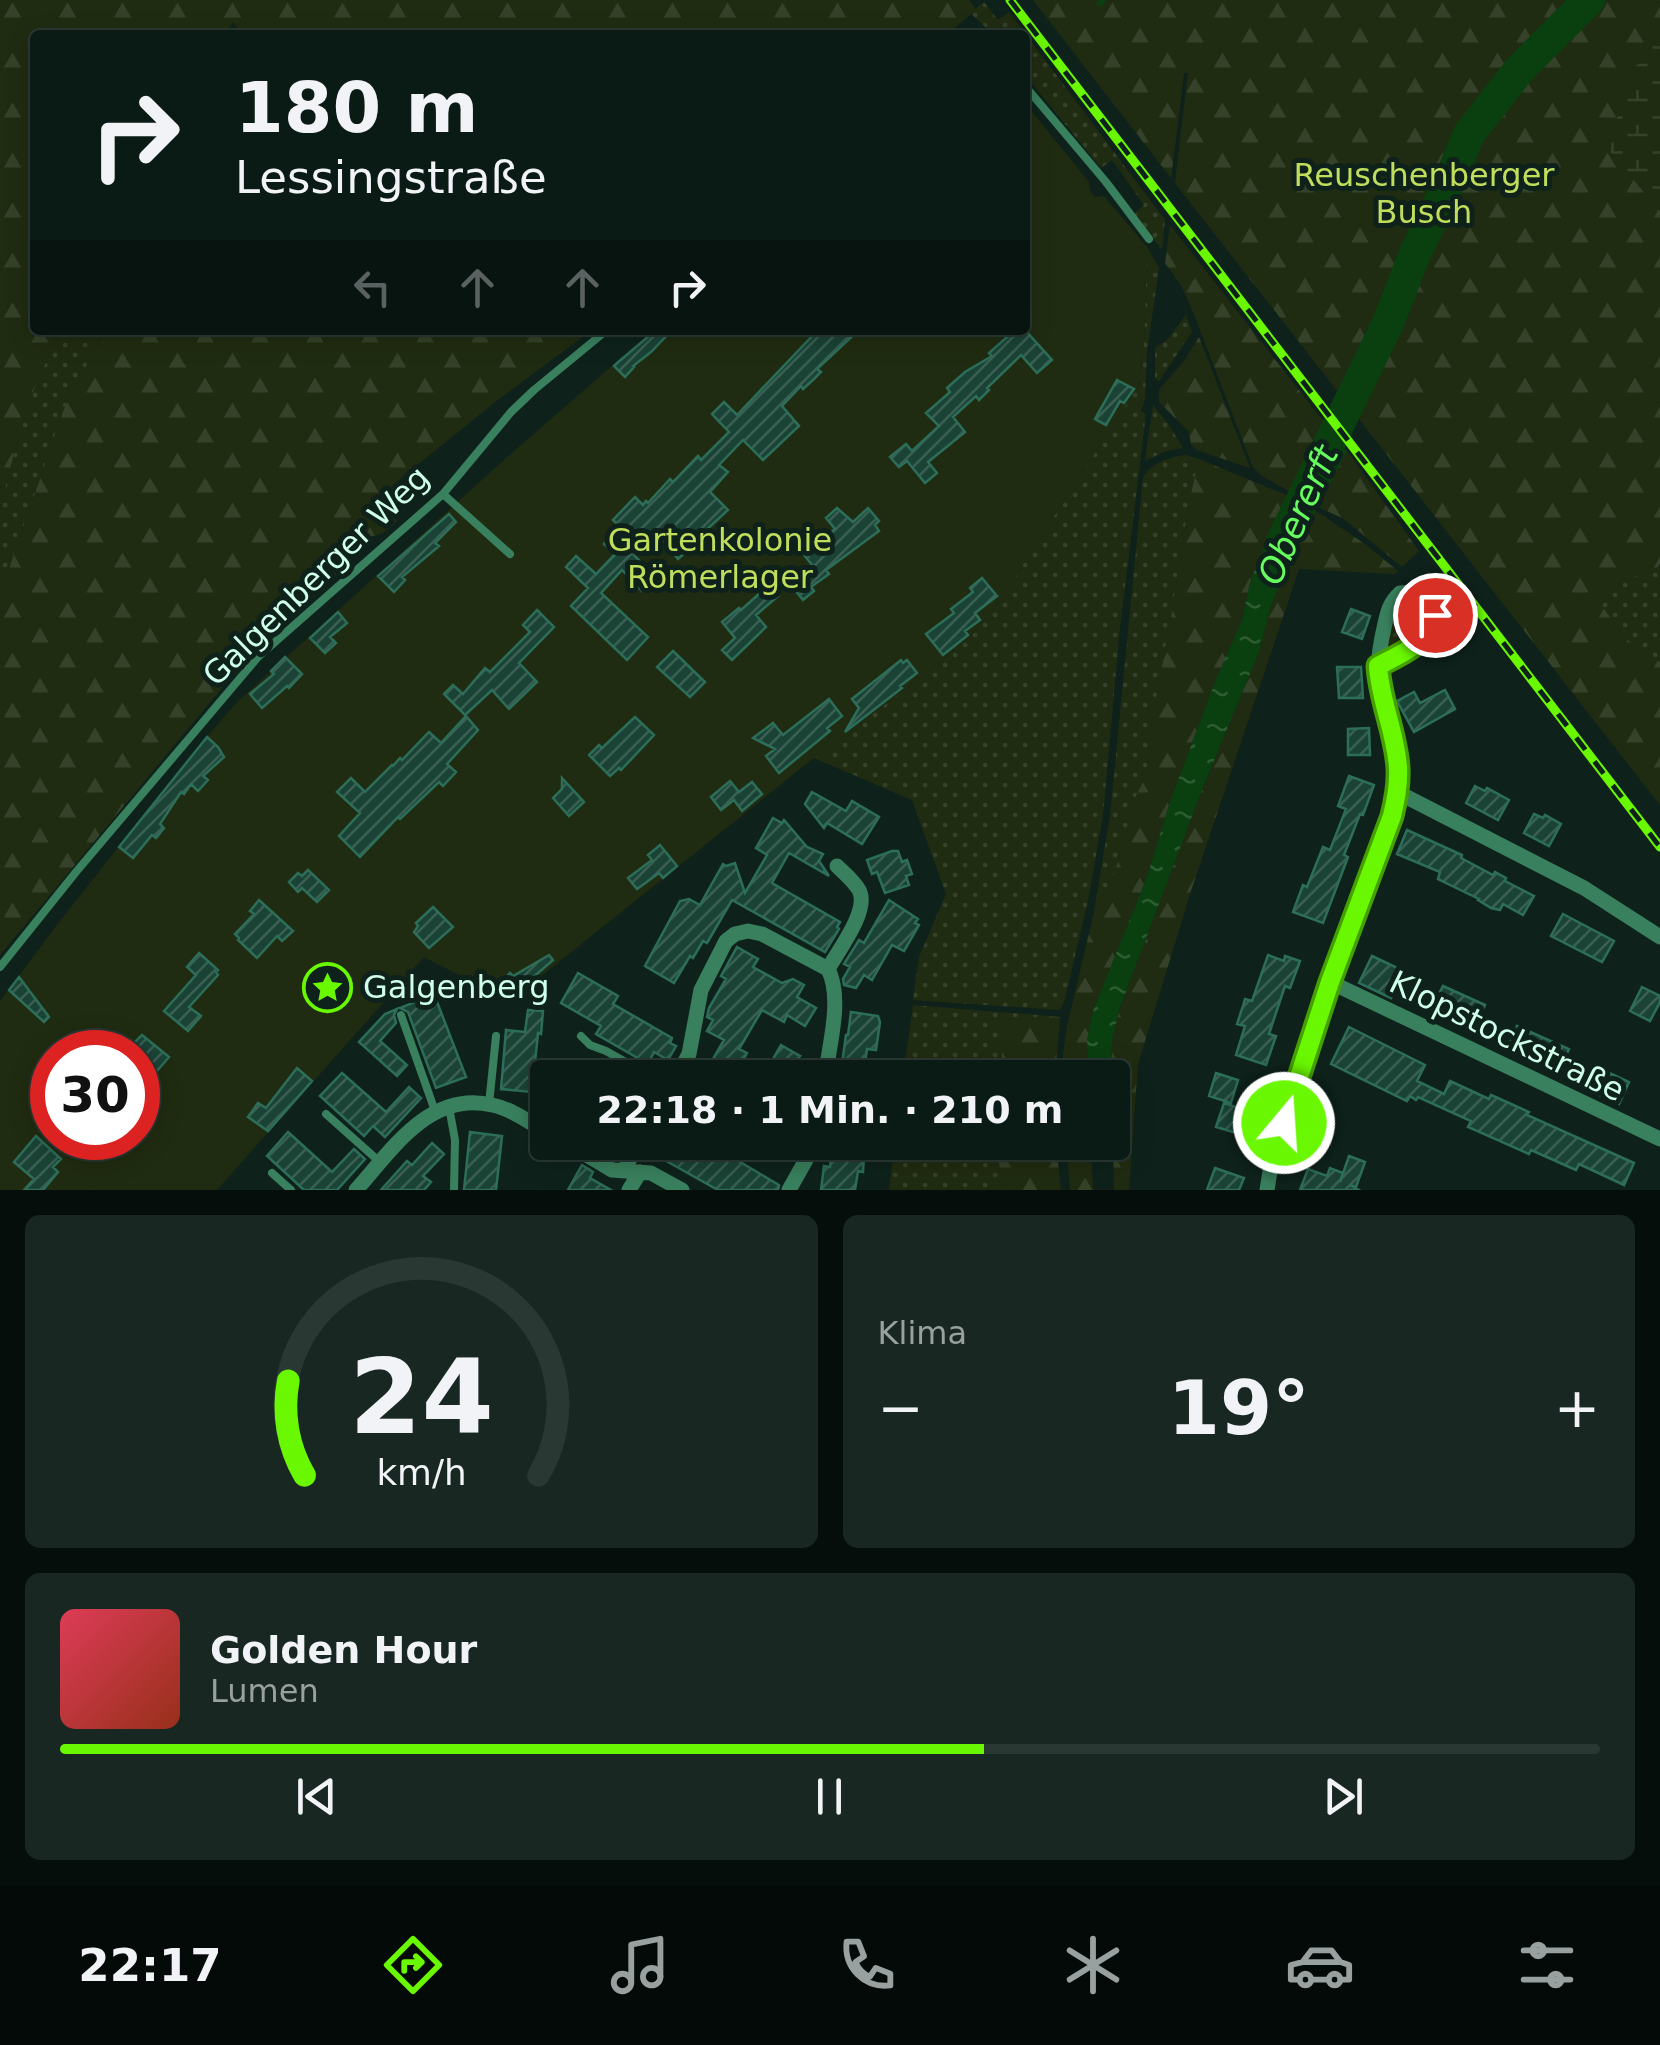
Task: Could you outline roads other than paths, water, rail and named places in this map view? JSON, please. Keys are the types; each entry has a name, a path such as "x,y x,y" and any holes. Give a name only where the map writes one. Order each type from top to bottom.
{"street":[{"path":"1267,1190 1272,1158 1330,982 1392,816 1398,767 1380,692 1378,666 1391,601 1400,593 1416,592 1430,600 1435,615 1432,629 1407,650 1378,666"},
{"path":"1397,792 1584,888 1660,937"},
{"path":"828,969 857,920 862,901 859,890 837,866"},
{"path":"686,1060 701,990 726,941 748,931 762,934 828,969 836,993 828,1060"},
{"name":"Klopstockstraße","path":"1330,982 1660,1140"},
{"path":"356,1190 414,1126 442,1109 489,1104 530,1123"},
{"path":"595,1160 612,1170 651,1172 682,1190"},
{"path":"629,1190 635,1160"},
{"path":"789,1190 806,1160"}],"lane":[{"path":"1030,92 1149,239"},
{"name":"Galgenberger Weg","path":"0,968 258,657 443,494 511,412 601,335"},
{"path":"443,494 510,554"},
{"path":"401,1015 455,1140 454,1190"},
{"path":"489,1104 496,1036"},
{"path":"581,1036 590,1046 622,1060"},
{"path":"326,1114 381,1163"},
{"path":"272,1173 290,1190"}],"water":[{"path":"1327,426 1347,451 1318,507 1293,493"},
{"path":"1291,497 1316,511 1271,605 1259,652 1119,1010 1111,1060 1088,1060 1093,1011 1147,877 1171,799 1215,682 1242,620 1261,553"}],"waterway":[{"path":"1099,4 1104,0"},
{"name":"Obererft","path":"1281,543 1388,323 1469,134 1520,69 1589,0"}],"railway":[{"path":"1010,0 1660,847"}],"place":[{"name":"Galgenberg","path":"328,987"}],"park label":[{"name":"Reuschenberger Busch","path":"1424,194"},
{"name":"Gartenkolonie Römerlager","path":"720,558"}]}
